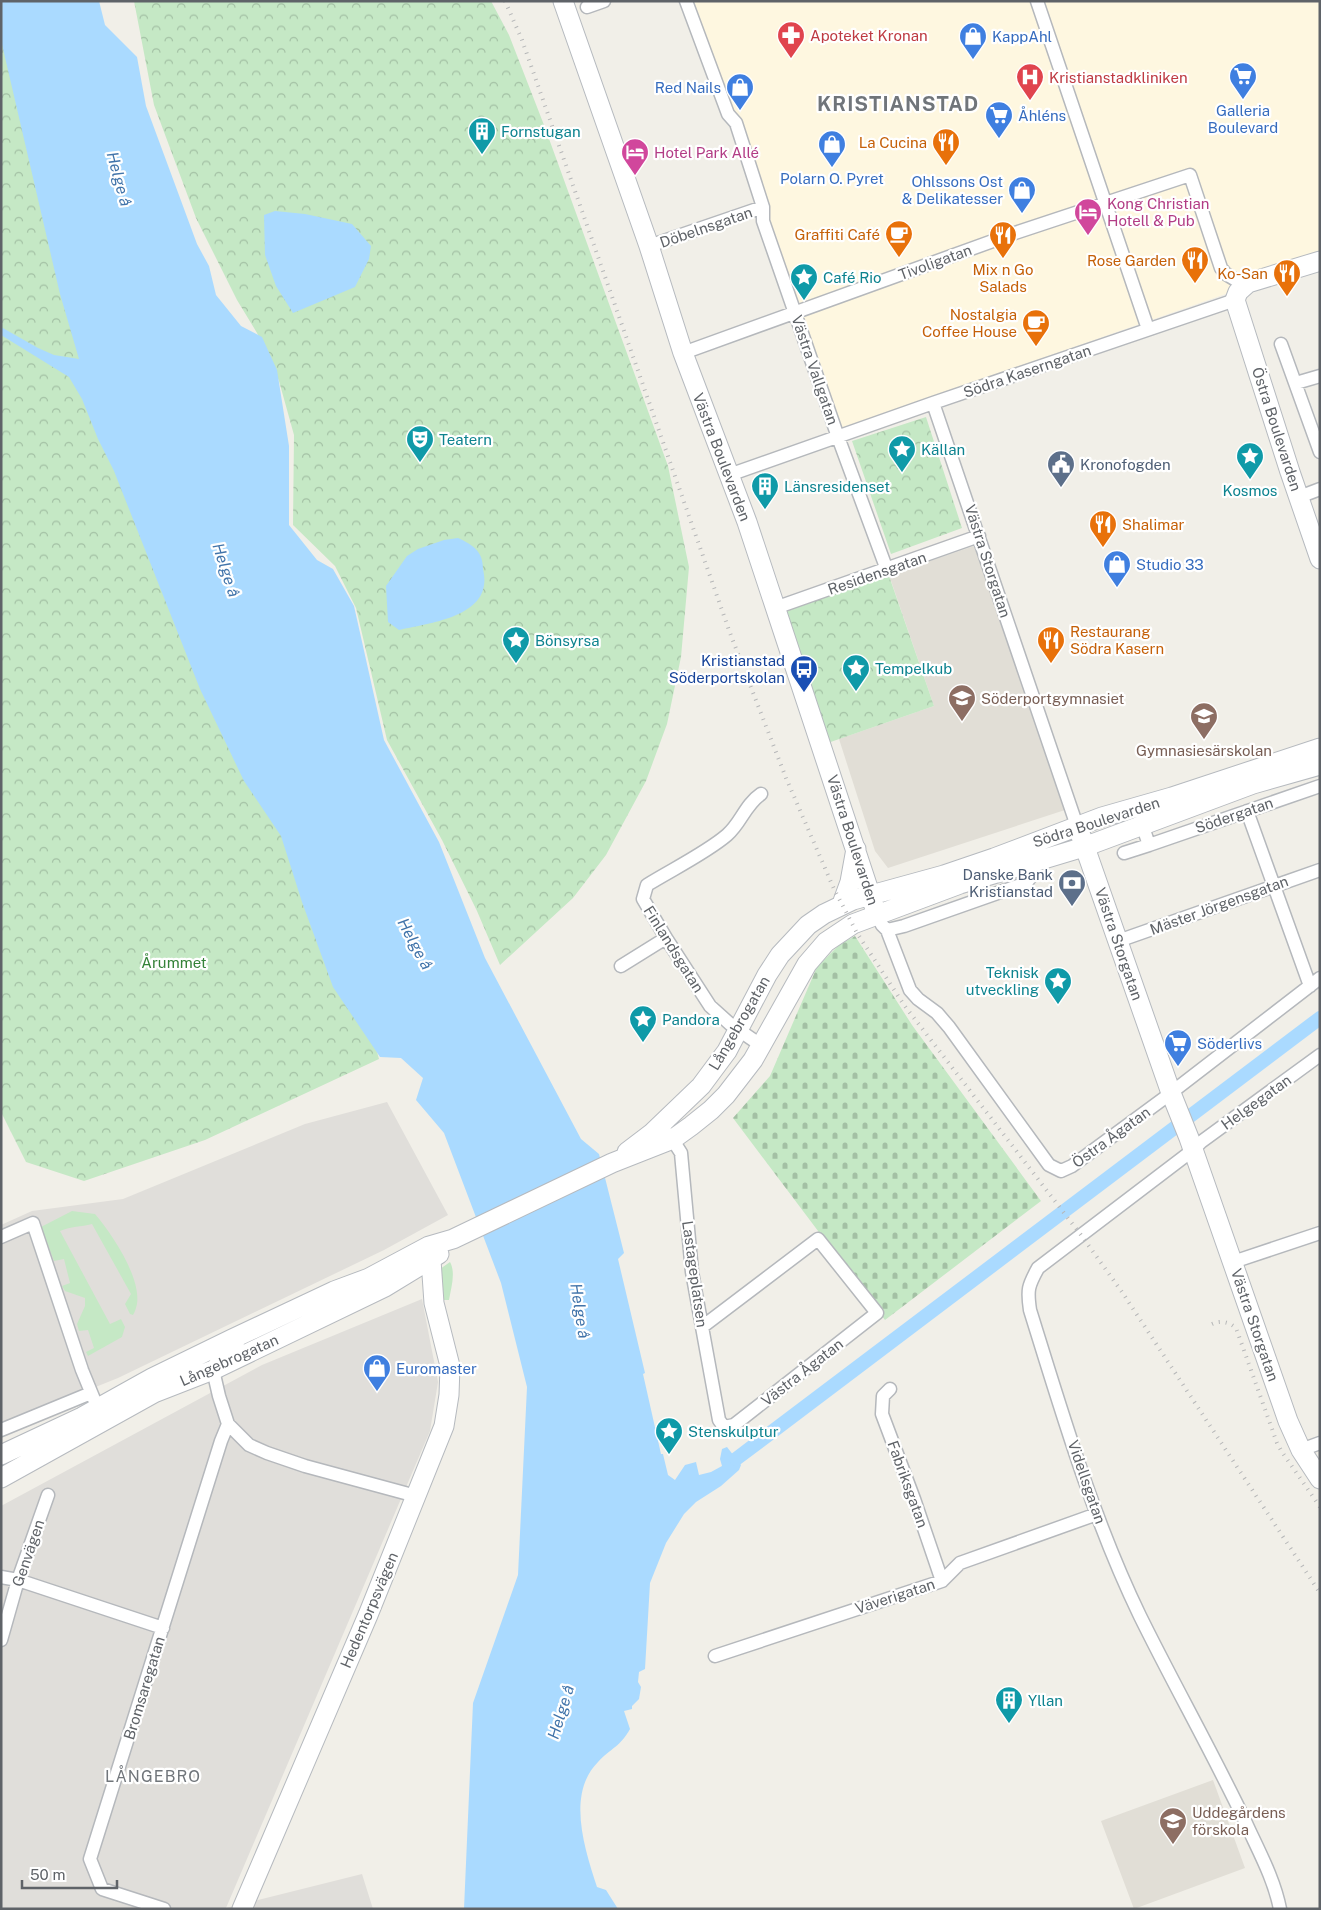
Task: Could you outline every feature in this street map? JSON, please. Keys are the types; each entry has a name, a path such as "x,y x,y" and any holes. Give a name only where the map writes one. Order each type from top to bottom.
{"main road":[{"name":"Västra Boulevarden","path":"563,1 649,246 683,352 747,522 871,895 882,922"},
{"name":"Södra Kaserngatan","path":"1239,292 1320,261"},
{"name":"Östra Boulevarden","path":"1239,292 1299,497 1320,559"},
{"name":"Södra Boulevarden","path":"871,895 965,868 1077,826 1320,748"},
{"name":"Södra Boulevarden","path":"882,922 960,884 1084,847 1142,824 1261,782 1320,765"},
{"name":"Västra Storgatan","path":"1077,826 1288,1421 1301,1450 1320,1479"},
{"path":"842,904 850,882 856,848"},
{"name":"Långebrogatan","path":"667,1132 723,1057 767,974 793,939 808,925 842,904 871,895"},
{"name":"Långebrogatan","path":"1,1478 154,1394 213,1370 385,1286 396,1272 429,1246 458,1237 609,1165 667,1132 711,1110 726,1095 753,1060 798,978 826,942 844,930 882,922"},
{"name":"Långebrogatan","path":"1,1456 94,1401 152,1378 334,1291 369,1278 396,1272 431,1260 458,1237"},
{"name":"Hedentorpsvägen","path":"242,1909 364,1624 444,1426 449,1395 450,1366 434,1303 431,1260"},
{"name":"Hedentorpsvägen","path":"396,1272 421,1288 434,1303"}],"street":[{"path":"587,7 604,1"},
{"name":"Västra Vallgatan","path":"686,1 728,114 736,123 763,207 764,221 838,437 887,570"},
{"path":"1037,1 1148,329"},
{"name":"Tivoligatan","path":"683,352 1015,233 1190,175 1221,268 1239,292"},
{"name":"Döbelnsgatan","path":"649,246 763,207"},
{"name":"Södra Kaserngatan","path":"729,476 1148,329 1239,292"},
{"path":"1281,344 1320,452"},
{"path":"1296,383 1320,376"},
{"name":"Västra Storgatan","path":"933,403 1077,826"},
{"path":"1299,497 1320,489"},
{"name":"Residensgatan","path":"775,608 979,536"},
{"name":"Södergatan","path":"1124,853 1320,786"},
{"name":"Finlandsgatan","path":"761,794 747,805 733,828 720,840 647,885 642,898 710,1006 762,1046"},
{"path":"1247,811 1275,886 1315,982"},
{"path":"1142,824 1149,845"},
{"name":"Mäster Jörgensgatan","path":"1118,941 1320,870"},
{"name":"Östra Ågatan","path":"882,922 910,990 918,999 937,1013 1050,1165 1061,1171 1072,1166 1173,1099 1315,982"},
{"path":"621,966 666,938"},
{"name":"Helgegatan","path":"1191,1144 1201,1142 1320,1055"},
{"name":"Lastageplatsen","path":"667,1132 681,1153 692,1272 718,1420 724,1427"},
{"name":"Videllsgatan","path":"1191,1144 1038,1268 1029,1284 1028,1297 1030,1310 1097,1514 1139,1614 1228,1784 1265,1863 1276,1889 1280,1909"},
{"path":"1,1237 33,1223 94,1401 1,1430"},
{"path":"1233,1262 1320,1233"},
{"name":"Västra Ågatan","path":"702,1327 818,1239 877,1313 734,1425 724,1427"},
{"path":"369,1278 224,1353 217,1359 213,1370 228,1424 249,1445 305,1466 416,1496"},
{"name":"Fabriksgatan","path":"890,1389 883,1396 882,1414 942,1580"},
{"name":"Bromsaregatan","path":"164,1909 102,1889 90,1859 221,1440 228,1424"},
{"path":"1301,1450 1320,1443"},
{"name":"Genvägen","path":"1,1640 18,1580 48,1495"},
{"name":"Väverigatan","path":"715,1656 942,1580 960,1563 1097,1514"},
{"path":"1,1576 162,1628"}],"shaded area":[{"path":"686,1 1320,1 1320,261 836,430"},
{"name":"Söderportgymnasiet","path":"974,546 1068,809 888,868 875,851 839,739 934,706 889,575"},
{"path":"387,1102 448,1215 384,1250 118,1378 1,1425 1,1225 32,1211 123,1199 305,1124"},
{"path":"422,1299 438,1382 430,1431 226,1908 362,1874 373,1909 1,1909 1,1506 262,1365"},
{"name":"Uddegårdens förskola","path":"1213,1780 1245,1868 1134,1909 1101,1821"}],"green space":[{"name":"Årummet","path":"1,1 31,1 352,960 379,1059 205,1140 84,1181 26,1162 1,1112"},
{"path":"134,1 491,1 509,35 544,125 668,466 689,567 681,657 667,724 646,781 606,855 573,898 500,965 477,911 442,840 387,740 356,608 335,566 293,525 294,435 279,381 257,333 237,300 196,218 154,105"},
{"path":"926,417 962,528 891,554 852,441"},
{"path":"887,570 934,706 822,745 775,608"},
{"path":"855,936 912,1025 1041,1201 885,1320 733,1118 770,1076 817,967 839,945"},
{"path":"72,1211 95,1214 124,1256 135,1281 137,1293 137,1304 133,1315 130,1314 125,1304 131,1294 92,1224 60,1231 110,1324 121,1319 125,1327 122,1337 88,1356 86,1352 94,1348 88,1330 79,1331 77,1324 85,1306 85,1298 65,1291 62,1286 70,1283 64,1259 54,1261 41,1227"},
{"path":"450,1262 453,1271 452,1286 449,1300 444,1300 440,1269"}],"water":[{"name":"Helge å","path":"1,1 99,1 105,25 137,57 146,106 197,244 209,266 216,295 241,326 262,337 277,370 289,446 289,525 317,560 333,569 354,606 384,740 439,842 485,958 581,1139 599,1154 624,1253 618,1259 645,1373 643,1374 661,1454 663,1454 668,1475 675,1480 685,1465 696,1462 699,1475 711,1472 722,1466 720,1459 722,1449 727,1447 741,1465 739,1470 721,1486 696,1502 684,1514 666,1543 650,1583 645,1669 639,1672 638,1682 641,1687 639,1699 632,1706 632,1709 624,1711 630,1729 619,1744 598,1762 588,1775 583,1790 580,1806 581,1823 592,1872 597,1887 606,1890 618,1909 464,1909 473,1703 518,1575 527,1387 501,1283 444,1133 416,1100 423,1078 401,1058 380,1057 333,987 302,902 281,836 244,781 200,689 114,471 98,439 82,399 69,377 1,335 1,327 54,355 79,359 60,294 1,40"},
{"path":"275,211 305,214 352,224 371,246 369,259 355,287 293,313 276,286 265,255 264,215"},
{"path":"458,538 476,549 483,563 484,585 480,596 473,605 450,618 399,630 388,622 386,586 407,556 418,549 444,540"}],"waterway":[{"path":"736,1459 1320,1018"}],"railway":[{"path":"505,1 522,40 730,633 786,778 834,889 857,933 904,1005 1081,1235 1122,1292 1320,1593"},
{"path":"1212,1324 1225,1322 1236,1328 1277,1443 1320,1507"}],"place":[{"name":"Apoteket Kronan","path":"791,59"},
{"name":"KappAhl","path":"973,60"},
{"name":"Galleria Boulevard","path":"1243,100"},
{"name":"Kristianstadkliniken","path":"1030,101"},
{"name":"Red Nails","path":"740,111"},
{"name":"Åhléns","path":"999,139"},
{"name":"Fornstugan","path":"482,155"},
{"name":"La Cucina","path":"946,166"},
{"name":"Polarn O. Pyret","path":"832,168"},
{"name":"Hotel Park Allé","path":"635,176"},
{"name":"Ohlssons Ost & Delikatesser","path":"1022,214"},
{"name":"Kong Christian Hotell & Pub","path":"1088,236"},
{"name":"Graffiti Café","path":"899,258"},
{"name":"Mix n Go Salads","path":"1003,259"},
{"name":"Rose Garden","path":"1195,284"},
{"name":"Ko-San","path":"1287,297"},
{"name":"Café Rio","path":"804,301"},
{"name":"Nostalgia Coffee House","path":"1036,347"},
{"name":"Teatern","path":"420,463"},
{"name":"Källan","path":"902,473"},
{"name":"Kosmos","path":"1250,480"},
{"name":"Kronofogden","path":"1061,488"},
{"name":"Länsresidenset","path":"765,510"},
{"name":"Shalimar","path":"1103,548"},
{"name":"Studio 33","path":"1117,588"},
{"name":"Bönsyrsa","path":"516,664"},
{"name":"Restaurang Södra Kasern","path":"1051,664"},
{"name":"Tempelkub","path":"856,692"},
{"name":"Kristianstad Söderportskolan","path":"804,693"},
{"name":"Söderportgymnasiet","path":"962,722"},
{"name":"Gymnasiesärskolan","path":"1204,740"},
{"name":"Danske Bank Kristianstad","path":"1072,907"},
{"name":"Teknisk utveckling","path":"1058,1005"},
{"name":"Pandora","path":"643,1043"},
{"name":"Söderlivs","path":"1178,1067"},
{"name":"Euromaster","path":"377,1392"},
{"name":"Stenskulptur","path":"669,1455"},
{"name":"Yllan","path":"1009,1724"},
{"name":"Uddegårdens förskola","path":"1173,1845"}],"district":[{"name":"KRISTIANSTAD","path":"898,104"},
{"name":"LÅNGEBRO","path":"153,1776"}]}
